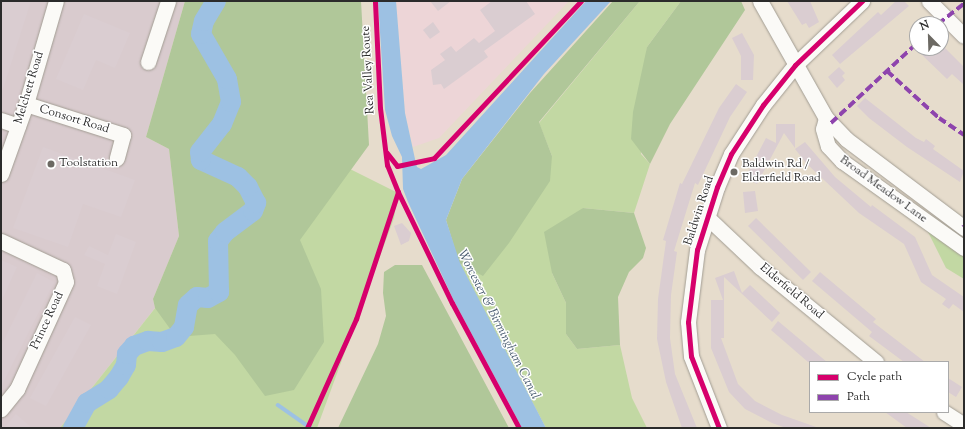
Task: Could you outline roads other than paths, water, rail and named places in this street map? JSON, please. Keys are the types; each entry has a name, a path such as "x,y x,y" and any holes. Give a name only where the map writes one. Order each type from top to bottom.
{"street":[{"name":"Melchett Road","path":"1,174 26,104 56,1"},
{"path":"148,62 168,1"},
{"name":"Broad Meadow Lane","path":"760,1 826,118 846,139 964,228"},
{"name":"Baldwin Road","path":"719,428 691,356 688,322 697,250 717,187 732,154 763,105 795,65 862,1"},
{"path":"929,1 964,36"},
{"name":"Consort Road","path":"26,104 123,135 117,158"},
{"name":"Broad Meadow Lane","path":"826,118 823,129 828,146 842,161 964,248"},
{"path":"1,120 18,126"},
{"name":"Elderfield Road","path":"708,218 760,267 875,361"},
{"name":"Prince Road","path":"1,240 63,270 66,282 17,389 1,409"},
{"path":"946,413 964,425"}],"water":[{"path":"378,1 396,1 405,113 417,167 421,169 446,155 586,1 611,1 544,74 462,179 446,220 460,263 546,428 522,428 454,301 408,202 403,189 402,157 392,136 385,110"}],"waterway":[{"path":"73,428 87,403 109,389 119,377 126,365 127,354 134,346 148,341 162,342 176,337 184,327 188,305 197,297 208,298 219,292 218,241 225,232 253,211 256,203 248,187 238,177 201,160 200,152 222,124 231,102 227,79 201,34 204,21 216,1"},
{"path":"278,405 311,428"}],"place":[{"name":"Toolstation","path":"51,164"},
{"name":"Baldwin Rd / Elderfield Road","path":"734,172"}],"water label":[{"name":"Worcester & Birmingham Canal","path":"498,325"}]}
